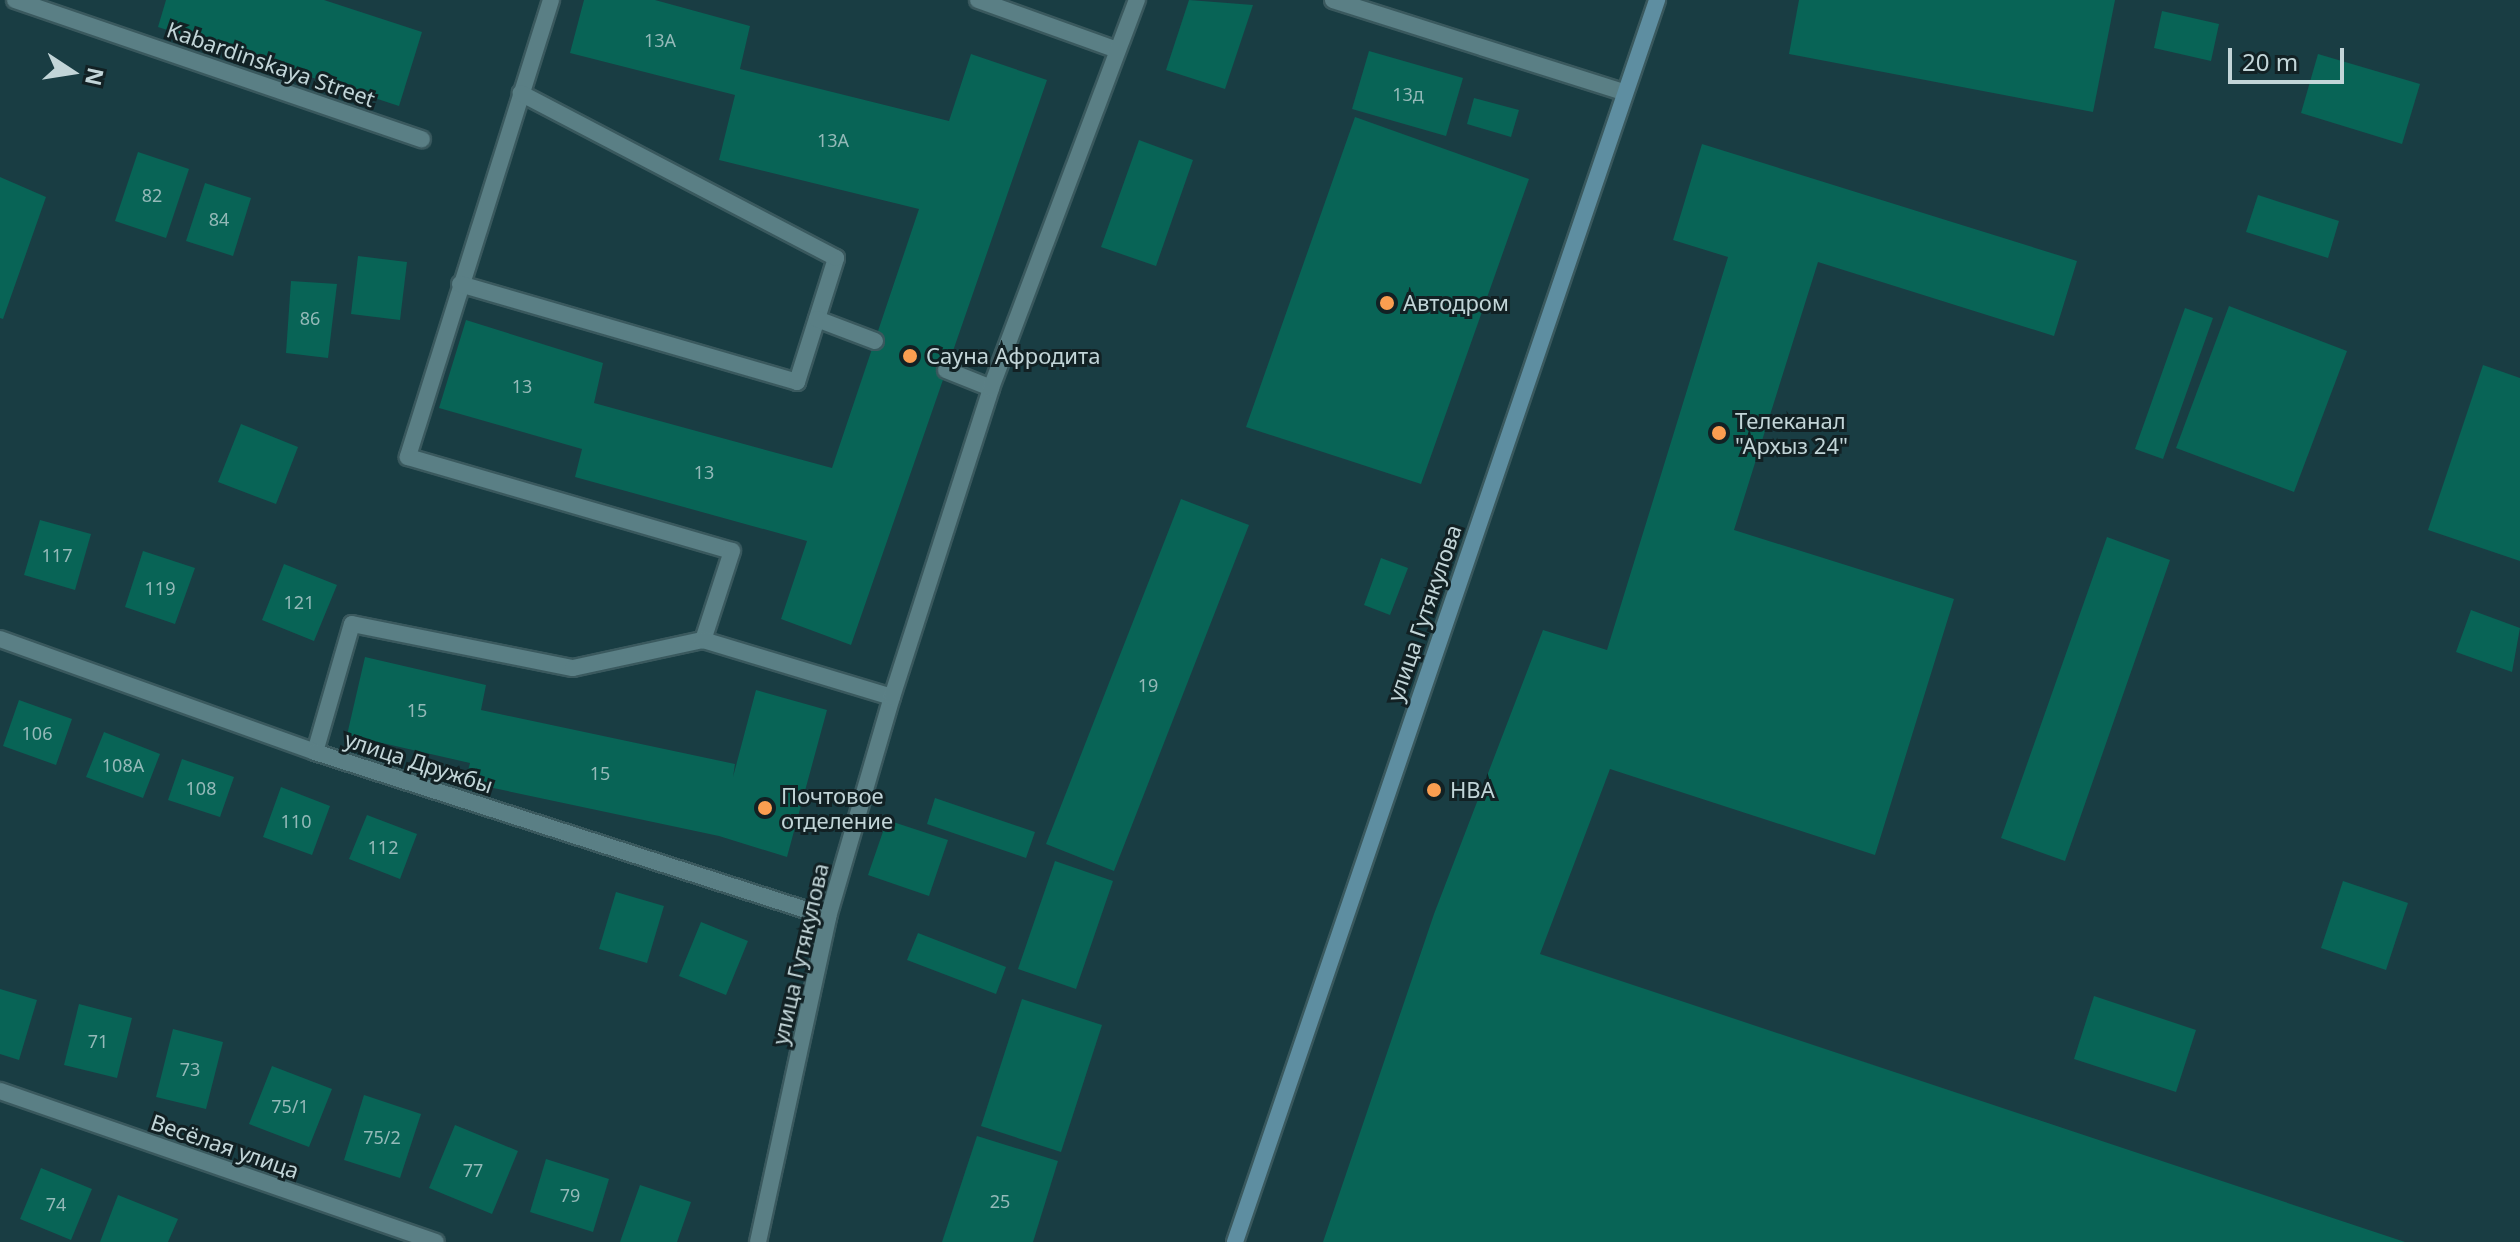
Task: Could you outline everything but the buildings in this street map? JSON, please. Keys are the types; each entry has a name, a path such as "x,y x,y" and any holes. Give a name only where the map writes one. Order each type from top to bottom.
{"main road":[{"name":"улица Гутякулова","path":"1235,1242 1623,92 1657,0"}],"street":[{"name":"Kabardinskaya Street","path":"15,0 422,139"},
{"path":"551,0 408,457 732,551 703,640"},
{"path":"978,0 1117,50"},
{"name":"улица Гутякулова","path":"758,1242 828,917 892,697 991,388 1137,0"},
{"path":"1333,0 1623,92"},
{"path":"460,284 797,382 836,258 521,93"},
{"path":"817,319 875,341"},
{"path":"946,370 991,388"},
{"path":"315,752 352,624 573,668 703,640 892,697"},
{"name":"улица Дружбы","path":"0,639 315,752 828,917"},
{"name":"Весёлая улица","path":"0,1091 436,1242"}],"place":[{"name":"Автодром","path":"1387,303"},
{"name":"Сауна Афродита","path":"910,356"},
{"name":"Телеканал \"Архыз 24\"","path":"1719,433"},
{"name":"НВА","path":"1434,790"},
{"name":"Почтовое отделение","path":"765,808"}]}
